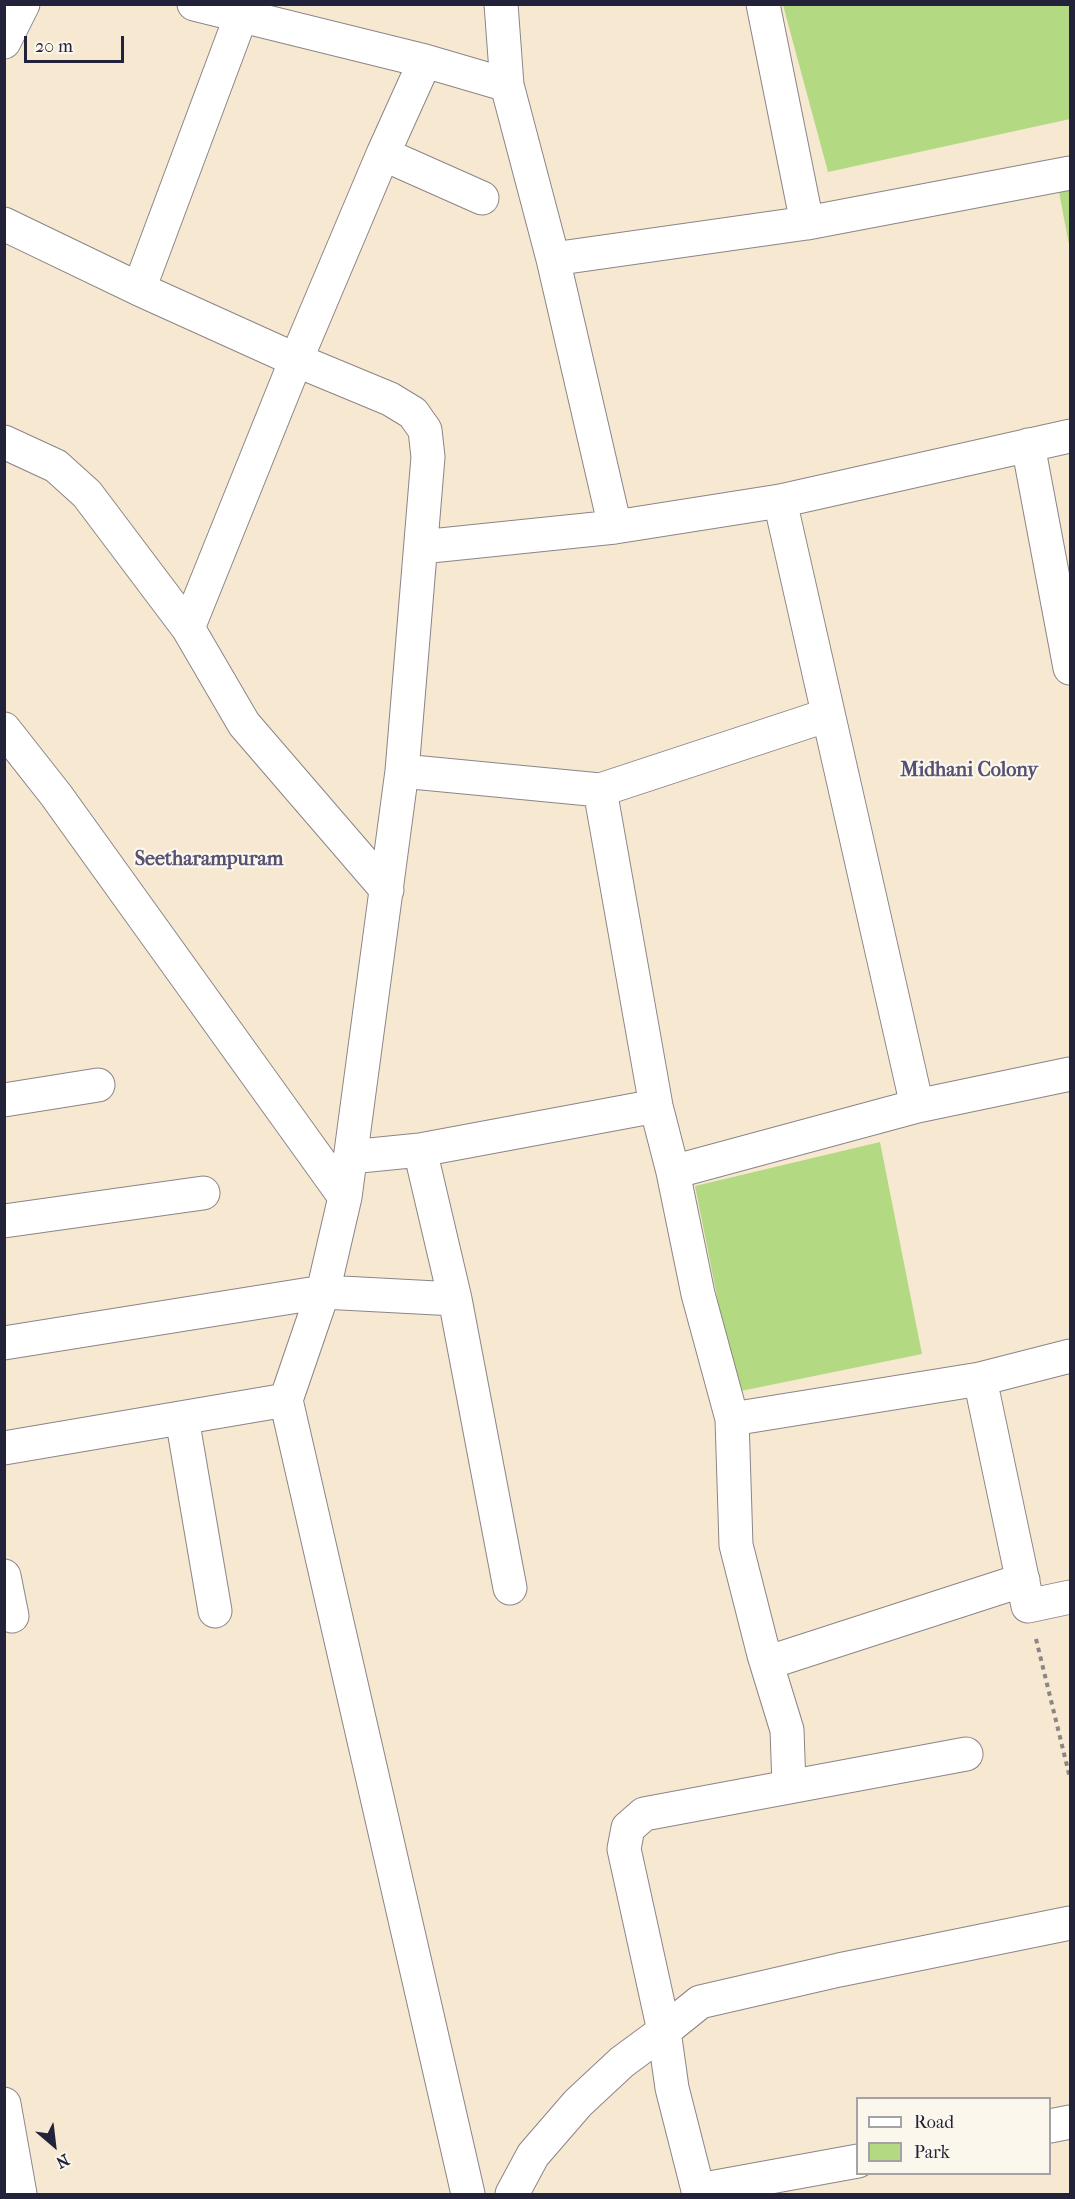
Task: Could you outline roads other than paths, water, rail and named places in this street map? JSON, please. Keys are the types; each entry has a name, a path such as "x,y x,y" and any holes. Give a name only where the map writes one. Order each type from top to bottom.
{"street":[{"path":"4,42 23,4"},
{"path":"194,4 507,85"},
{"path":"501,4 507,85 553,259 615,527"},
{"path":"763,4 807,223"},
{"path":"139,289 241,16"},
{"path":"188,628 296,360 383,154 425,62"},
{"path":"383,154 482,198"},
{"path":"553,259 807,223 1071,173"},
{"path":"4,224 139,289 296,360 390,399 413,413 425,430 428,457 402,771 345,1197 323,1292 286,1400 468,2194"},
{"path":"421,547 615,527 780,501 1071,436"},
{"path":"4,442 56,466 87,494 188,628 243,724 387,890"},
{"path":"1028,445 1071,668"},
{"path":"780,501 917,1106"},
{"path":"402,771 600,790 828,715"},
{"path":"4,729 56,795 345,1197"},
{"path":"600,790 656,1106 673,1172 698,1294 732,1419 736,1545 764,1655 787,1730 789,1786"},
{"path":"673,1172 917,1106 1071,1074"},
{"path":"4,1100 98,1085"},
{"path":"350,1157 420,1150 656,1106"},
{"path":"420,1150 455,1299 510,1588"},
{"path":"4,1221 203,1193"},
{"path":"4,1343 323,1292 455,1299"},
{"path":"732,1419 980,1379 1071,1356"},
{"path":"980,1379 1026,1593"},
{"path":"4,1448 286,1400"},
{"path":"182,1418 215,1611"},
{"path":"4,1576 12,1616"},
{"path":"764,1655 779,1659 1026,1593 1071,1597"},
{"path":"856,2161 699,2192 672,2088 664,2031 624,1849 628,1828 644,1814 966,1754"},
{"path":"512,2194 533,2155 578,2103 622,2062 700,2002 839,1970 1071,1923"},
{"path":"4,2104 20,2194"},
{"path":"1051,2126 1071,2122"}],"district":[{"name":"Midhani Colony","path":"969,771"},
{"name":"Seetharampuram","path":"209,860"}]}
